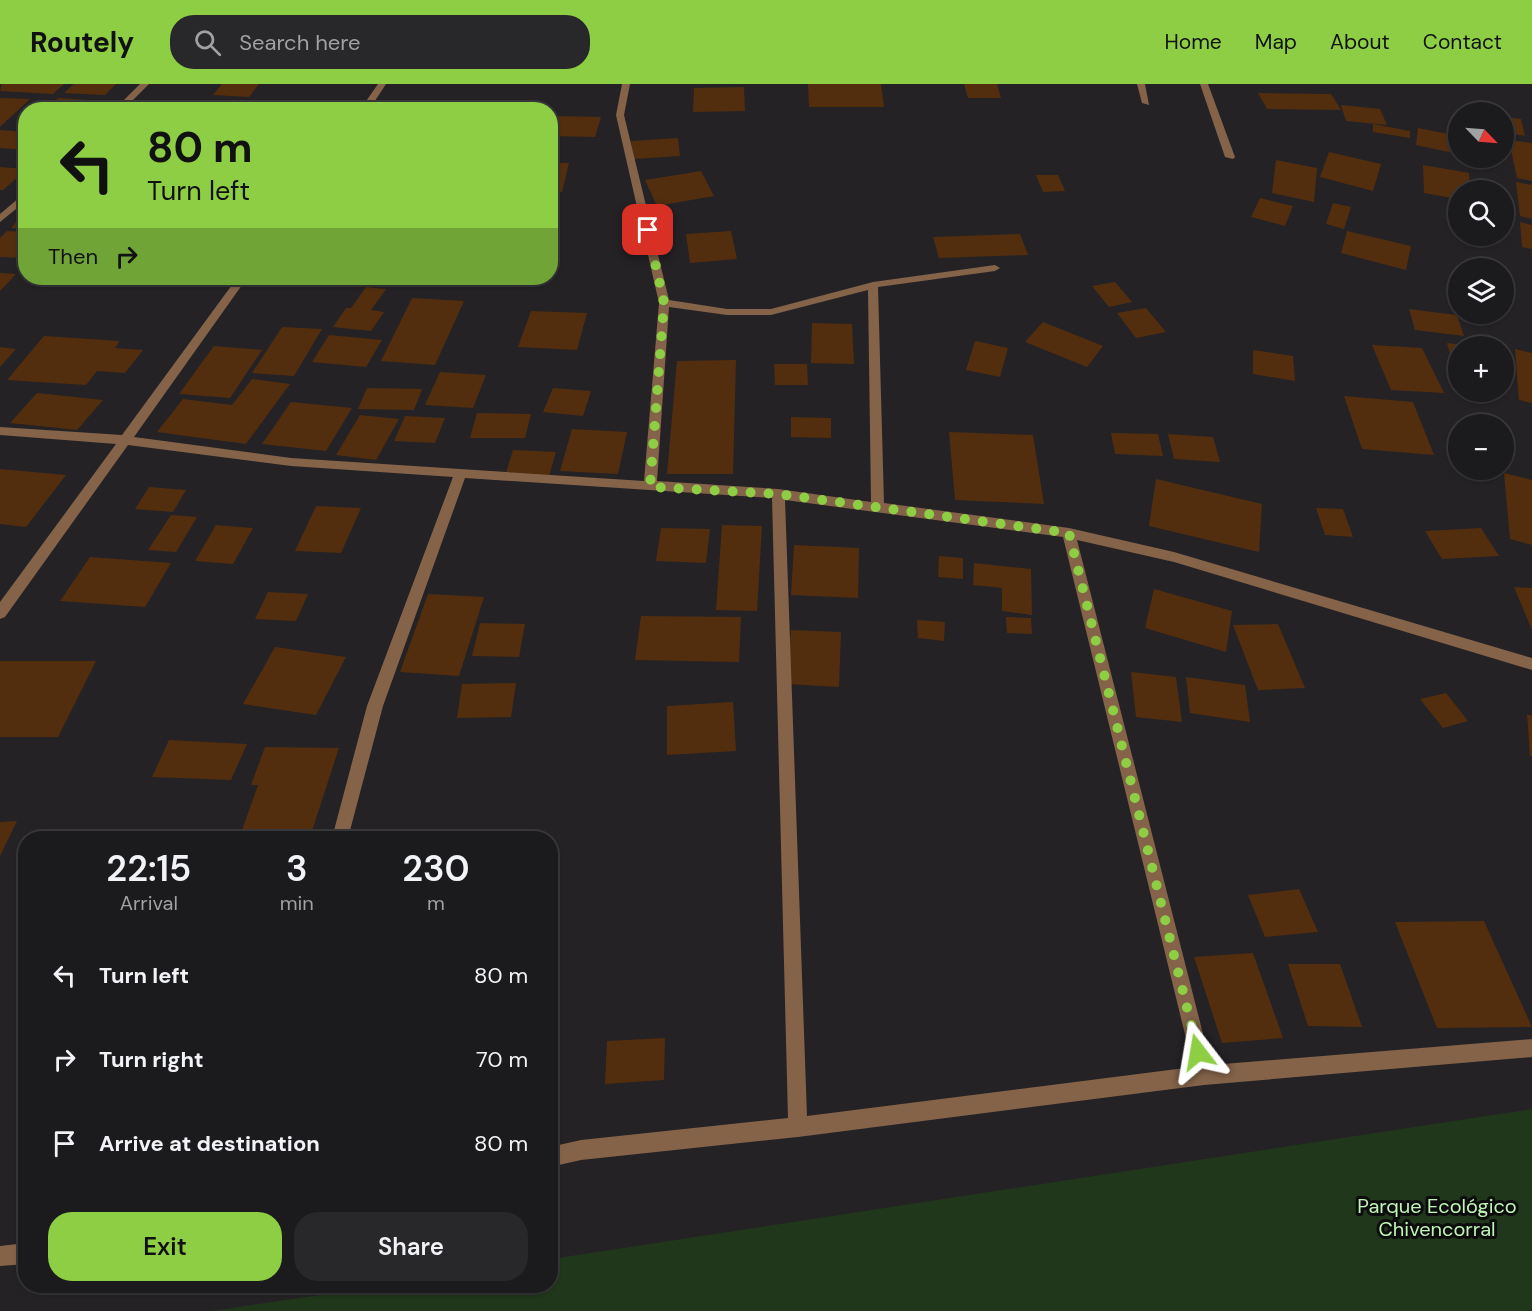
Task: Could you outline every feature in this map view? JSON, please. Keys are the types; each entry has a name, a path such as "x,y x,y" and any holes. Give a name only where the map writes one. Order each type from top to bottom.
{"street":[{"path":"126,102 145,84"},
{"path":"370,102 382,84"},
{"path":"626,84 620,114 664,303 650,487"},
{"path":"1141,84 1146,104"},
{"path":"1204,84 1230,157"},
{"path":"0,219 18,202"},
{"path":"664,303 727,312 771,312 873,285 995,268"},
{"path":"0,613 237,285"},
{"path":"873,285 878,508"},
{"path":"0,431 125,440 291,462 778,494 1069,533 1174,557 1532,664"},
{"path":"342,831 375,705 461,472"},
{"path":"778,494 798,1127"},
{"path":"1069,533 1204,1075"},
{"path":"558,1155 581,1150 798,1127 1204,1075 1532,1048"},
{"path":"0,1256 18,1254"}],"green space":[{"name":"Parque Ecológico Chivencorral","path":"1532,1109 1532,1311 212,1311 332,1293 558,1293 558,1258"}],"building":[{"path":"2,84 64,84 53,94 0,91"},
{"path":"74,84 116,84 105,95 64,93"},
{"path":"222,84 259,84 249,97 213,95"},
{"path":"808,84 881,84 884,107 809,107"},
{"path":"964,84 997,84 1001,98 968,98"},
{"path":"744,87 745,111 693,112 694,88"},
{"path":"1258,93 1331,94 1341,110 1267,109"},
{"path":"0,98 30,99 27,102 18,102 18,110 0,127"},
{"path":"58,98 89,100 87,102 54,102"},
{"path":"216,100 241,102 214,102"},
{"path":"1341,105 1380,109 1387,125 1346,121"},
{"path":"558,116 601,117 595,137 558,136"},
{"path":"1514,118 1521,119 1525,136 1514,134"},
{"path":"1373,124 1410,131 1410,138 1373,132"},
{"path":"1418,128 1448,134 1448,152 1416,145"},
{"path":"0,130 18,131 18,149 0,148"},
{"path":"678,138 680,156 633,159 631,141"},
{"path":"1514,141 1532,143 1532,181 1517,178 1514,164"},
{"path":"1329,152 1381,164 1373,191 1320,177"},
{"path":"1276,160 1317,168 1314,202 1272,193"},
{"path":"558,163 569,163 562,192 558,192"},
{"path":"1423,165 1469,173 1469,180 1448,180 1448,197 1424,193"},
{"path":"0,167 18,168 18,177 0,190"},
{"path":"701,171 714,196 657,206 645,180"},
{"path":"1036,175 1058,175 1065,191 1043,192"},
{"path":"1516,182 1532,185 1532,219 1520,216"},
{"path":"1260,198 1293,206 1285,226 1251,217"},
{"path":"1333,203 1351,207 1344,229 1326,224"},
{"path":"18,220 18,228 11,228"},
{"path":"1520,222 1532,225 1532,249 1522,247"},
{"path":"7,231 18,232 18,258 0,257 0,238"},
{"path":"731,231 737,259 690,263 686,234"},
{"path":"1347,231 1411,246 1406,270 1341,253"},
{"path":"1020,234 1028,255 939,258 933,237"},
{"path":"0,273 16,274 0,291"},
{"path":"1115,282 1132,302 1109,307 1092,286"},
{"path":"366,287 386,289 371,310 384,312 371,331 333,327 346,308 351,308"},
{"path":"412,298 464,301 435,365 381,361"},
{"path":"1146,308 1166,332 1136,338 1117,313"},
{"path":"1409,309 1448,314 1448,324 1460,324 1464,336 1415,330"},
{"path":"531,311 587,313 577,350 518,347"},
{"path":"1043,322 1103,346 1087,367 1025,342"},
{"path":"812,323 852,324 854,364 811,363"},
{"path":"282,327 322,329 294,376 252,373"},
{"path":"329,335 382,340 366,367 312,362"},
{"path":"44,336 120,341 115,348 143,350 125,373 97,371 86,385 7,380"},
{"path":"975,341 1008,348 1000,377 966,370"},
{"path":"1372,345 1422,348 1444,393 1391,390"},
{"path":"214,346 262,350 230,398 179,394"},
{"path":"0,347 16,349 0,367"},
{"path":"1515,349 1532,353 1532,403 1519,400"},
{"path":"1253,350 1293,356 1295,381 1253,374"},
{"path":"736,360 733,474 667,474 677,361"},
{"path":"774,364 807,364 808,385 775,385"},
{"path":"440,372 486,375 473,408 425,405"},
{"path":"252,379 290,384 246,444 157,432 183,399 232,405"},
{"path":"367,388 422,389 414,410 358,409"},
{"path":"553,388 591,391 583,416 543,412"},
{"path":"37,393 103,400 77,430 10,423"},
{"path":"1344,396 1413,402 1434,455 1362,449"},
{"path":"291,402 352,408 326,451 262,444"},
{"path":"477,413 531,414 525,438 470,438"},
{"path":"360,415 399,419 376,460 336,455"},
{"path":"405,416 445,418 435,443 394,441"},
{"path":"791,417 831,418 831,438 791,437"},
{"path":"572,429 627,432 618,474 560,471"},
{"path":"949,432 1033,435 1044,504 955,500"},
{"path":"1111,433 1158,434 1163,456 1115,454"},
{"path":"1168,434 1213,437 1220,462 1174,459"},
{"path":"513,450 556,452 549,476 506,473"},
{"path":"0,469 66,475 26,527 0,524"},
{"path":"1514,476 1532,480 1532,545 1510,539 1505,480 1514,480"},
{"path":"1156,479 1262,504 1259,552 1149,526"},
{"path":"149,487 186,490 173,512 135,509"},
{"path":"316,506 361,508 341,553 295,551"},
{"path":"1316,508 1343,509 1353,537 1325,535"},
{"path":"171,515 197,517 176,552 148,550"},
{"path":"216,525 253,528 233,564 195,561"},
{"path":"722,525 762,526 757,611 716,610"},
{"path":"661,528 710,529 706,563 656,561"},
{"path":"1481,528 1499,556 1442,559 1425,531"},
{"path":"794,545 859,548 858,598 791,595"},
{"path":"939,556 963,558 963,579 938,577"},
{"path":"90,557 171,563 145,607 60,601"},
{"path":"974,563 1031,569 1032,615 1002,611 1002,588 973,585"},
{"path":"1514,587 1532,588 1532,630"},
{"path":"1154,589 1232,611 1226,652 1145,628"},
{"path":"268,592 308,594 296,621 255,619"},
{"path":"428,594 484,597 459,676 400,672"},
{"path":"641,616 741,617 739,662 635,660"},
{"path":"1006,617 1031,618 1032,634 1007,633"},
{"path":"917,620 945,622 944,641 918,638"},
{"path":"480,623 525,624 519,657 472,656"},
{"path":"1278,624 1305,688 1258,690 1233,625"},
{"path":"791,630 841,632 839,687 787,684"},
{"path":"275,647 346,657 316,715 243,704"},
{"path":"0,661 96,661 58,737 0,737"},
{"path":"1131,672 1176,677 1182,722 1136,717"},
{"path":"1186,677 1245,685 1250,722 1190,713"},
{"path":"516,683 511,717 457,718 462,684"},
{"path":"1446,693 1468,721 1443,728 1420,699"},
{"path":"733,702 736,751 667,755 667,706"},
{"path":"1527,714 1532,716 1532,756 1530,756"},
{"path":"169,740 247,744 231,780 152,777"},
{"path":"265,747 339,748 312,831 242,831 258,785 251,785"},
{"path":"17,821 0,856 0,822"},
{"path":"1299,889 1318,932 1265,937 1248,895"},
{"path":"1484,921 1532,1027 1437,1028 1395,922"},
{"path":"1253,953 1283,1038 1222,1043 1194,957"},
{"path":"1288,964 1340,964 1362,1027 1308,1026"},
{"path":"665,1038 664,1080 605,1084 607,1041"}],"route":[{"path":"648,230 664,303 650,487 778,494 1069,533 1198,1052"}]}
